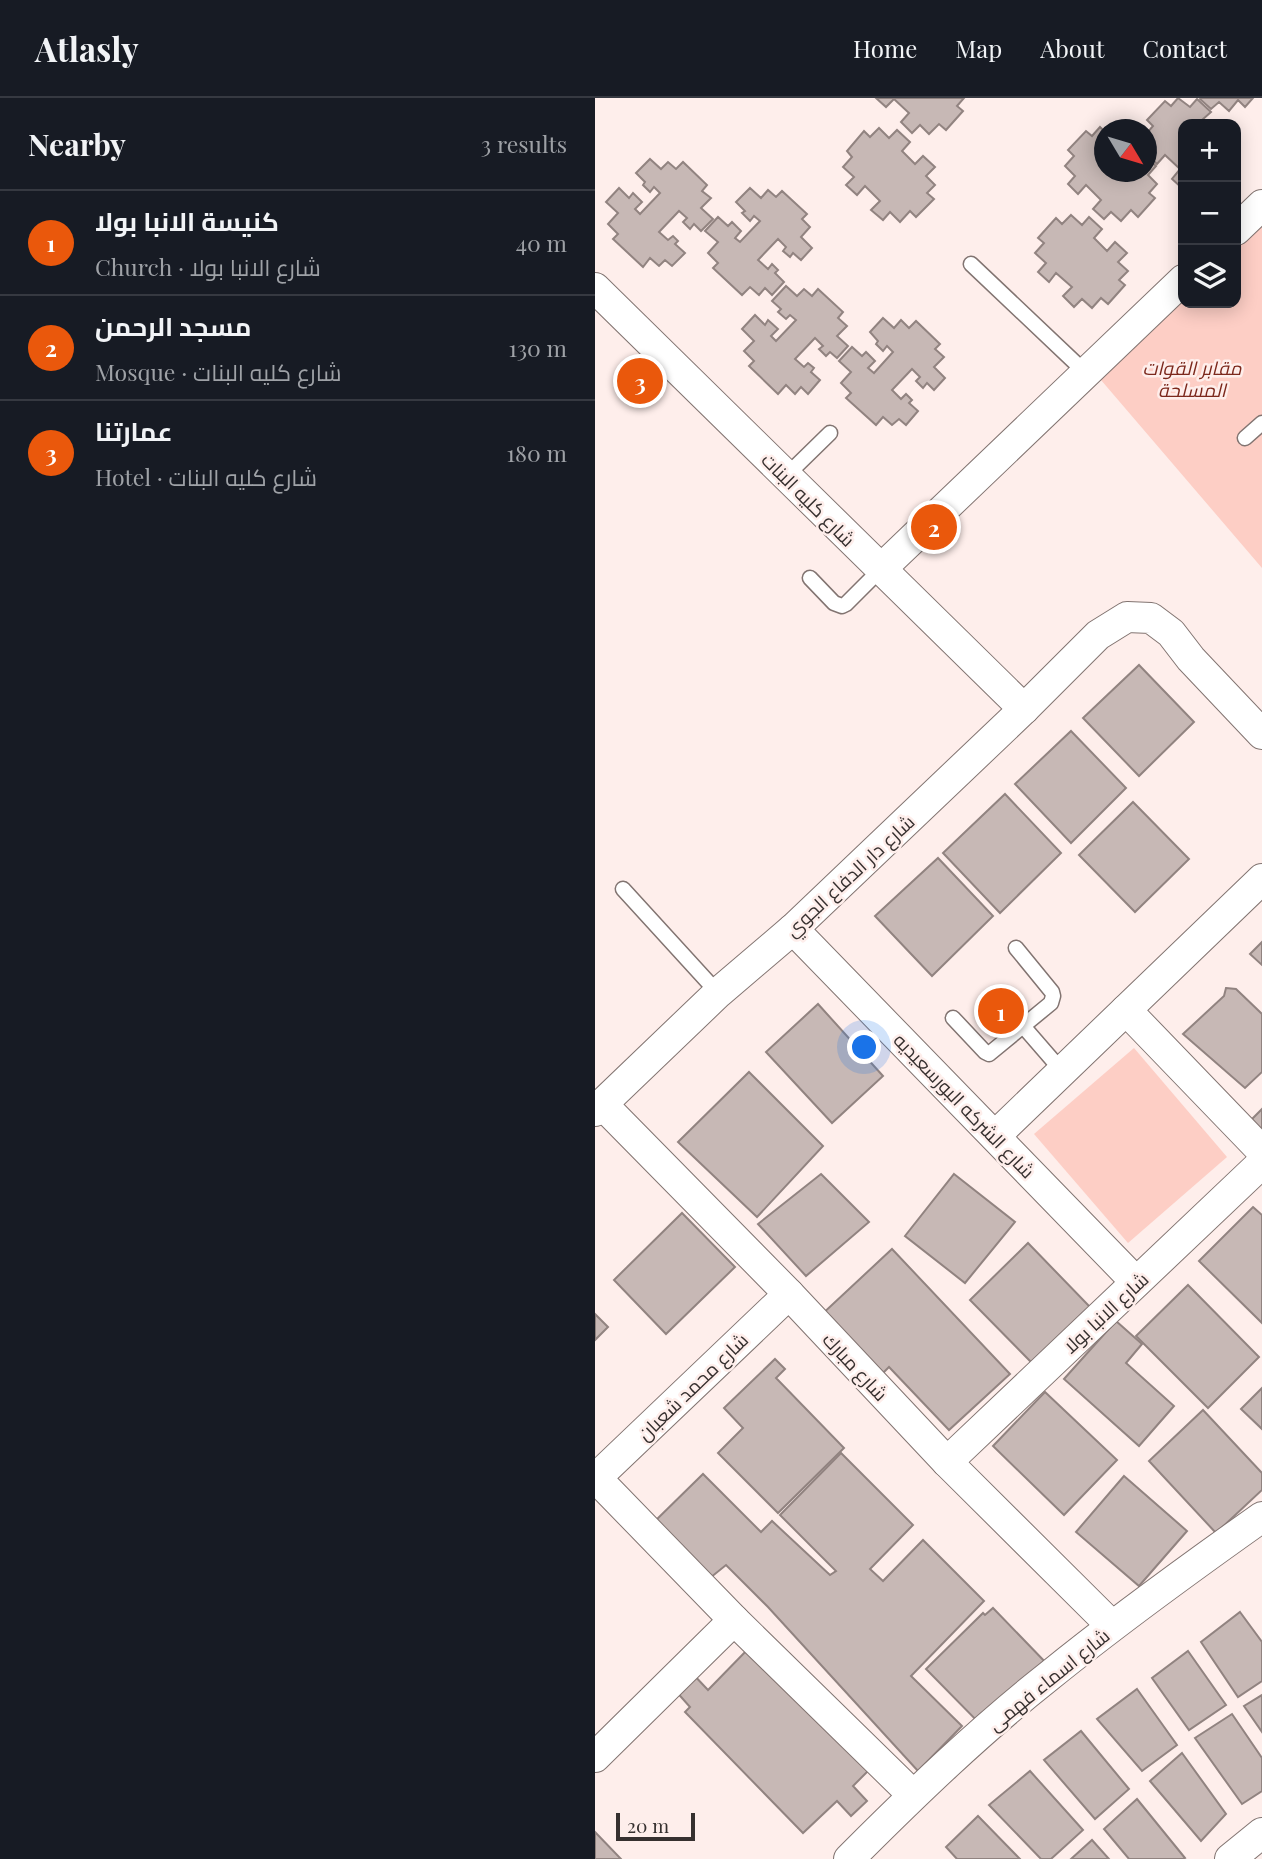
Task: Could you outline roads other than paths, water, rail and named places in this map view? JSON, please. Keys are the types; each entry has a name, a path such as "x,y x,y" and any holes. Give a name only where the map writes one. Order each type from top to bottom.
{"street":[{"path":"1241,225 1262,205"},
{"path":"881,569 1178,285"},
{"name":"شارع كليه البنات","path":"595,288 1024,709"},
{"name":"شارع دار الدفاع الجوي","path":"598,1107 718,993 793,929 1098,635 1127,617 1151,618 1171,633 1191,659 1262,734"},
{"path":"995,1136 1262,879"},
{"name":"شارع الشركه البورسعيديه","path":"793,929 1136,1282"},
{"path":"1126,1010 1262,1152"},
{"name":"شارع مبارك","path":"598,1107 789,1294 947,1462 1112,1626"},
{"name":"شارع الانبا بولا","path":"947,1462 1262,1163"},
{"name":"شارع محمد شعبان","path":"596,1478 789,1294"},
{"path":"596,1478 734,1620 913,1795"},
{"name":"شارع اسماء فهمى","path":"849,1859 913,1795 1047,1677 1112,1626 1262,1517"},
{"path":"597,1752 734,1620"},
{"path":"1230,1859 1262,1833"}],"lane":[{"path":"971,264 1086,373"},
{"path":"1245,438 1262,424"},
{"path":"786,476 830,433"},
{"path":"810,578 834,603 842,606 881,569"},
{"path":"623,889 718,993"},
{"path":"953,1018 989,1054 1051,1003 1052,992 1016,948"},
{"path":"1023,1026 1062,1071"}],"place":[{"name":"عمارتنا","path":"640,381"},
{"name":"مسجد الرحمن","path":"934,527"},
{"name":"كنيسة الانبا بولا","path":"1001,1011"}],"park label":[{"name":"مقابر القوات المسلحة","path":"1192,378"}]}
